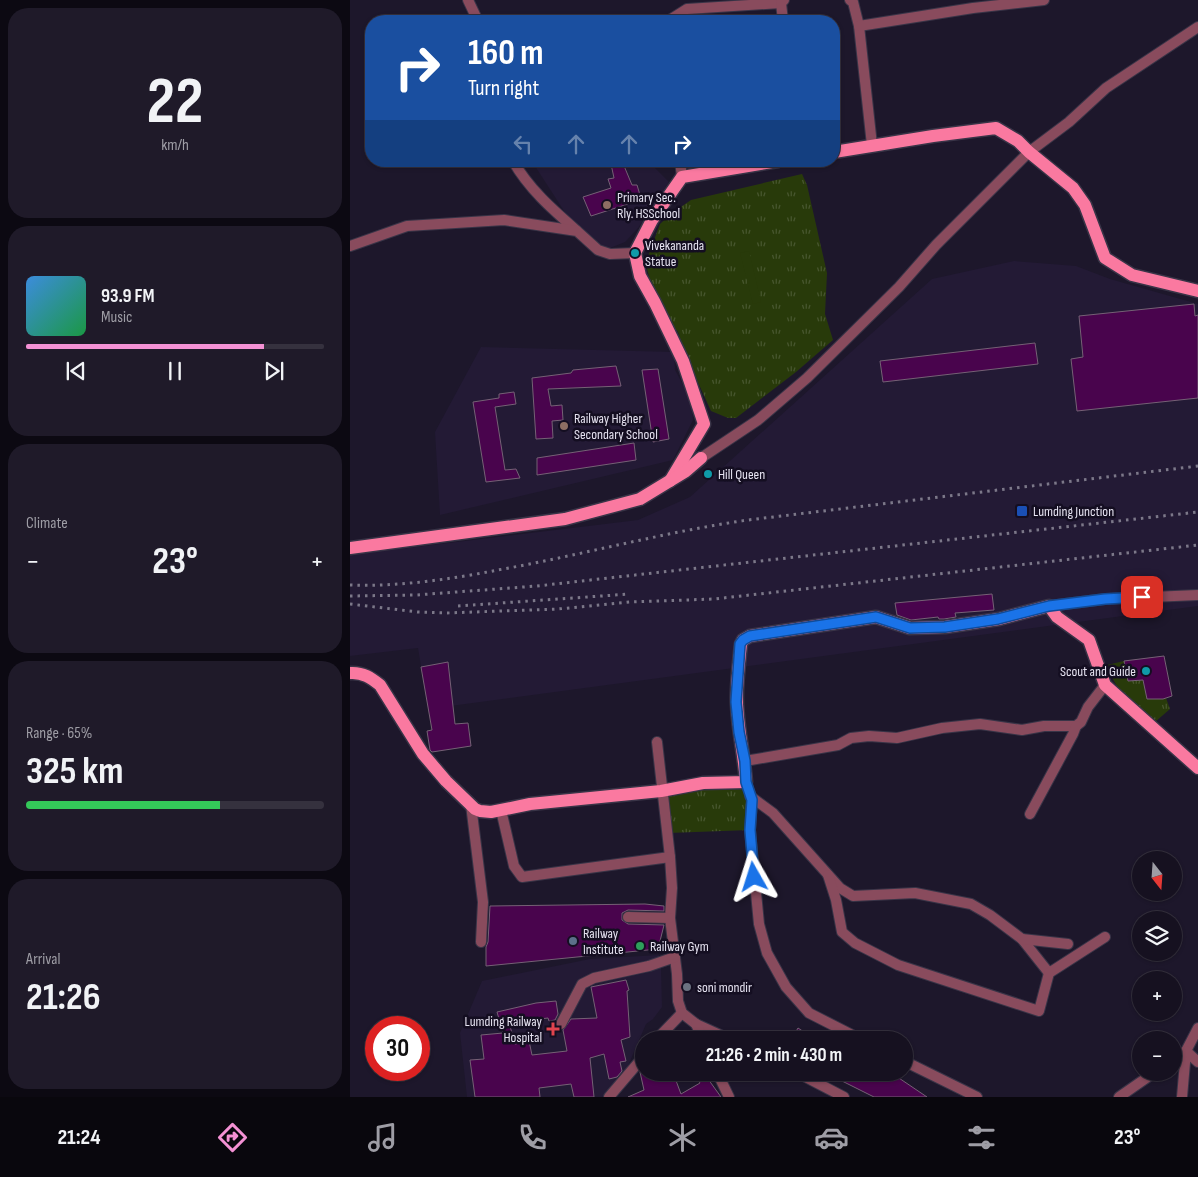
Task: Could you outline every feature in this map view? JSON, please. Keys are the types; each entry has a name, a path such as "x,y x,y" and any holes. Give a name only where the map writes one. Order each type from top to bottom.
{"main road":[{"path":"840,151 996,128 1018,141 1073,188 1085,205 1105,258 1132,275 1198,292"},
{"path":"670,481 704,424 683,361 640,276 635,254 652,220 682,178 744,167"},
{"path":"350,548 565,519 640,499 686,471 700,458"},
{"path":"350,673 358,672 370,677 380,685 423,754 446,781 471,805 480,812 502,810 530,804 661,791 703,783 746,782 745,761 739,732 736,702 740,644 750,636 876,617 910,628 945,627 998,619 1049,606 1057,617 1089,640 1105,685 1198,768"}],"street":[{"path":"468,0 475,15"},
{"path":"858,26 973,8 1044,0"},
{"path":"853,1 858,26 872,145"},
{"path":"677,15 686,9 782,2 783,15"},
{"path":"700,458 758,420 807,378 899,287 936,245 1029,152 1070,122 1106,88 1198,27"},
{"path":"516,167 522,178 542,200 598,250 610,254 635,254"},
{"path":"681,167 682,178"},
{"path":"350,246 407,226 504,220 576,231"},
{"path":"1049,606 1105,599 1198,595"},
{"path":"1030,814 1071,739 1076,726 1081,722 1088,707 1105,685"},
{"path":"745,761 838,745 851,738 869,736 897,738 942,728 980,724 1022,730 1044,726 1076,726"},
{"path":"657,742 662,777 661,791 670,857 672,888 670,918 678,1002 682,1012 696,1024 711,1031"},
{"path":"746,782 752,800 750,840 759,924 767,953 786,987 809,1013 844,1031"},
{"path":"750,796 773,813 840,888 853,896 915,893 971,904 990,915 1022,939 1049,973"},
{"path":"471,805 483,902 482,942"},
{"path":"502,810 514,866 522,877 670,857"},
{"path":"828,875 836,900 842,932 855,943 898,964 1038,1012 1049,973 1105,936"},
{"path":"628,917 670,918"},
{"path":"1022,939 1068,944"},
{"path":"561,1024 582,984 594,978 649,966 675,957"},
{"path":"664,1031 682,1012"},
{"path":"696,1024 699,1031"},
{"path":"1182,1097 1186,1051 1198,1028"},
{"path":"1182,1054 1186,1051"},
{"path":"1186,1051 1198,1062"},
{"path":"913,1065 977,1097"},
{"path":"609,1097 635,1067"},
{"path":"721,1081 729,1097"},
{"path":"813,1081 844,1097"},
{"path":"1119,1097 1142,1081"}],"shaded area":[{"name":"Primary Sec. Rly. HSSchool","path":"536,167 654,167 669,182 638,228 625,242 610,248 598,245 577,231"},
{"path":"1014,261 1076,266 1110,279 1198,304 1198,606 428,709 418,648 350,656 350,555 638,520 690,497 932,279"},
{"name":"Railway Higher Secondary School","path":"481,347 674,352 675,370 692,401 693,420 673,460 440,515 435,432"},
{"name":"Lumding Railway Hospital","path":"659,955 661,968 662,1007 653,1019 646,1024 643,1031 635,1031 635,1050 624,1075 605,1097 467,1097 460,1033 482,981 590,959"}],"green space":[{"path":"802,174 807,185 827,273 825,314 833,340 796,372 736,418 728,418 711,411 686,356 678,332 670,322 651,284 646,265 647,259 660,224 691,200"},
{"path":"749,251 761,302 753,304 740,253"},
{"path":"1124,661 1128,681 1143,680 1147,699 1166,698 1170,709 1155,722 1126,697 1115,683 1107,665"},
{"path":"746,782 750,830 668,833 661,791"}],"building":[{"path":"612,167 624,167 632,185 637,185 640,195 627,201 628,204 591,216 583,197 611,188 608,179 614,178"},
{"path":"1194,304 1195,316 1198,315 1198,398 1077,411 1071,359 1083,357 1079,316"},
{"path":"1035,343 1038,364 883,382 880,361"},
{"path":"616,366 621,386 548,389 551,406 562,405 563,420 552,421 553,438 536,439 532,378 571,373 573,370"},
{"path":"658,369 669,439 653,442 642,370"},
{"path":"514,392 516,404 495,407 505,470 516,469 520,478 486,482 473,402 499,398 499,394"},
{"path":"634,443 636,460 537,475 537,458"},
{"path":"992,594 994,610 955,613 956,617 944,619 939,619 938,617 911,620 897,615 895,603"},
{"name":"Scout and Guide","path":"1164,656 1172,696 1163,699 1147,699 1143,680 1128,681 1124,661"},
{"path":"448,662 455,724 468,723 471,746 432,752 427,731 432,730 421,667"},
{"name":"Railway Institute","path":"645,904 664,906 664,911 628,910 622,913 622,920 628,924 664,925 658,949 486,966 490,906"},
{"path":"626,980 629,990 627,991 630,1037 621,1040 626,1061 620,1062 622,1071 617,1077 609,1079 604,1054 590,1058 594,1097 574,1097 571,1084 539,1088 540,1097 475,1097 470,1060 484,1059 481,1035 503,1033 497,1012 536,1003 556,1001 558,1014 555,1020 549,1021 548,1018 540,1018 510,1026 515,1044 529,1041 532,1055 567,1051 563,1030 571,1019 597,1018 591,987"},
{"path":"642,1081 676,1081 681,1094 700,1083 699,1081 709,1081 721,1097 628,1097 644,1090"},
{"path":"842,1081 903,1081 927,1097 874,1097"}],"railway":[{"path":"350,585 405,584 462,576 748,520 1198,466"},
{"path":"350,596 416,595 537,586 1198,512"},
{"path":"350,604 418,612 446,613 558,609 630,602 714,599 1198,545"},
{"path":"458,606 630,594"}],"place":[{"name":"Primary Sec. Rly. HSSchool","path":"607,205"},
{"name":"Vivekananda Statue","path":"635,253"},
{"name":"Railway Higher Secondary School","path":"564,426"},
{"name":"Hill Queen","path":"708,474"},
{"name":"Lumding Junction","path":"1022,511"},
{"name":"Scout and Guide","path":"1146,671"},
{"name":"Railway Institute","path":"573,941"},
{"name":"Railway Gym","path":"640,946"},
{"name":"soni mondir","path":"687,987"},
{"name":"Lumding Railway Hospital","path":"553,1029"}],"route":[{"path":"754,877 750,830 752,800 746,782 745,761 739,732 736,702 740,644 743,640 750,636 876,617 910,628 945,627 981,623 1049,606 1105,599 1142,597"}]}
